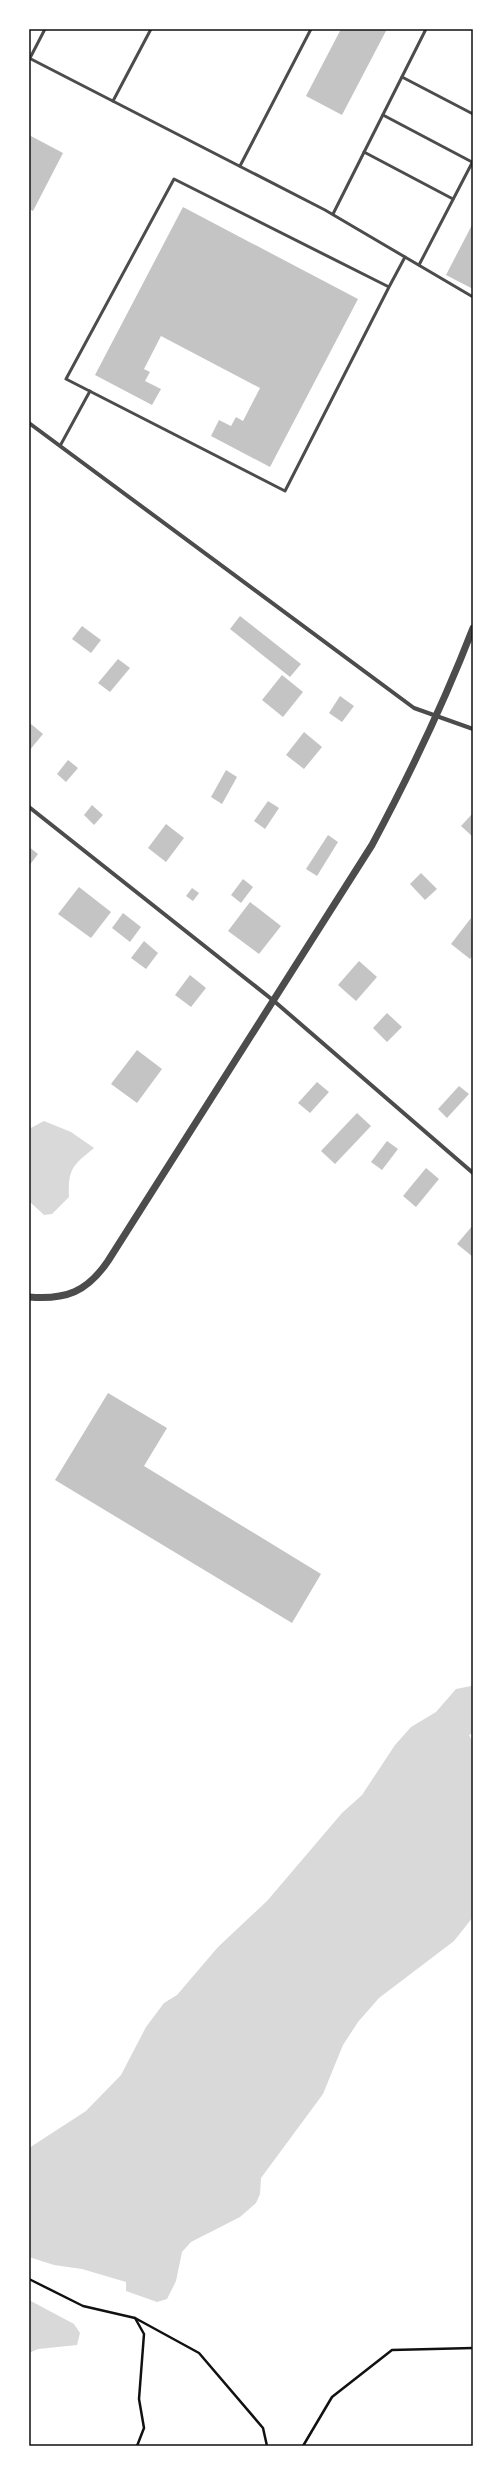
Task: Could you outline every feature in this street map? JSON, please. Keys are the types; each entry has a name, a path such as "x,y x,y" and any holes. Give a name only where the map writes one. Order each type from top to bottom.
{"street":[{"path":"29,424 414,708 438,715 473,729"},
{"path":"29,1297 44,1298 80,1291 100,1274 372,845 405,783 438,715 473,628"},
{"path":"29,807 274,1001 473,1173"}],"lane":[{"path":"45,29 30,58 333,214 473,298"},
{"path":"114,101 151,29"},
{"path":"240,166 311,29"},
{"path":"333,214 426,29"},
{"path":"402,77 473,114"},
{"path":"383,115 473,162 418,265"},
{"path":"364,152 453,199"},
{"path":"389,287 174,179 66,379 285,491 405,257"},
{"path":"60,446 90,392"}],"path":[{"path":"29,2279 83,2306 135,2318 199,2353 263,2428 267,2446"},
{"path":"135,2318 144,2334 139,2399 144,2428 137,2446"},
{"path":"303,2446 332,2397 392,2350 473,2348"}],"shaded area":[{"path":"44,1121 71,1132 94,1148 76,1164 73,1169 69,1180 69,1197 52,1214 44,1215 29,1201 29,1129"},
{"path":"473,1683 473,1733 469,1735 473,1743 473,1917 454,1941 379,1998 358,2022 343,2045 323,2094 261,2178 260,2194 256,2203 240,2217 191,2242 182,2252 176,2281 167,2299 157,2302 126,2291 126,2282 82,2269 54,2265 29,2257 29,2148 86,2111 121,2075 146,2027 164,2003 177,1995 218,1947 267,1901 342,1813 362,1795 395,1745 411,1727 436,1712 456,1689 471,1686"},
{"path":"29,2300 74,2324 80,2333 77,2345 38,2349 29,2353"}],"building":[{"path":"341,29 387,29 342,115 306,96"},
{"path":"29,135 63,153 33,211 29,209"},
{"path":"183,207 358,299 270,467 211,436 219,420 231,426 236,417 243,421 260,388 161,336 144,369 150,372 145,381 161,389 152,405 95,375"},
{"path":"473,223 473,289 446,275"},
{"path":"240,616 301,664 290,677 230,629"},
{"path":"82,626 101,640 91,653 72,639"},
{"path":"118,659 130,668 110,692 98,683"},
{"path":"282,675 303,692 283,717 262,700"},
{"path":"340,696 354,706 342,722 329,713"},
{"path":"31,724 43,734 29,751 29,726"},
{"path":"304,732 322,747 304,769 286,755"},
{"path":"68,760 78,768 66,782 57,774"},
{"path":"226,770 237,777 222,804 211,797"},
{"path":"268,801 279,808 265,829 254,821"},
{"path":"92,805 103,815 94,825 84,815"},
{"path":"473,813 473,837 461,826"},
{"path":"166,824 184,838 166,862 148,848"},
{"path":"328,835 338,842 317,876 306,869"},
{"path":"29,847 38,854 29,866"},
{"path":"421,873 437,889 425,900 410,884"},
{"path":"243,879 253,887 241,903 231,895"},
{"path":"79,887 111,912 91,938 58,914"},
{"path":"192,888 199,893 193,901 186,896"},
{"path":"250,902 281,926 259,954 228,931"},
{"path":"123,913 141,927 130,942 112,928"},
{"path":"471,918 473,955 470,959 451,944"},
{"path":"144,941 158,953 146,969 131,958"},
{"path":"359,961 377,977 356,1001 338,985"},
{"path":"190,975 206,988 191,1007 175,995"},
{"path":"387,1013 402,1027 387,1042 373,1028"},
{"path":"137,1050 162,1069 137,1103 111,1084"},
{"path":"317,1082 329,1092 310,1113 298,1103"},
{"path":"459,1086 469,1094 447,1118 438,1109"},
{"path":"357,1113 371,1126 335,1164 321,1151"},
{"path":"387,1141 398,1149 382,1170 371,1162"},
{"path":"426,1168 439,1179 416,1207 403,1196"},
{"path":"473,1225 473,1257 457,1244"},
{"path":"108,1393 167,1428 144,1466 321,1574 292,1623 55,1480"}]}
